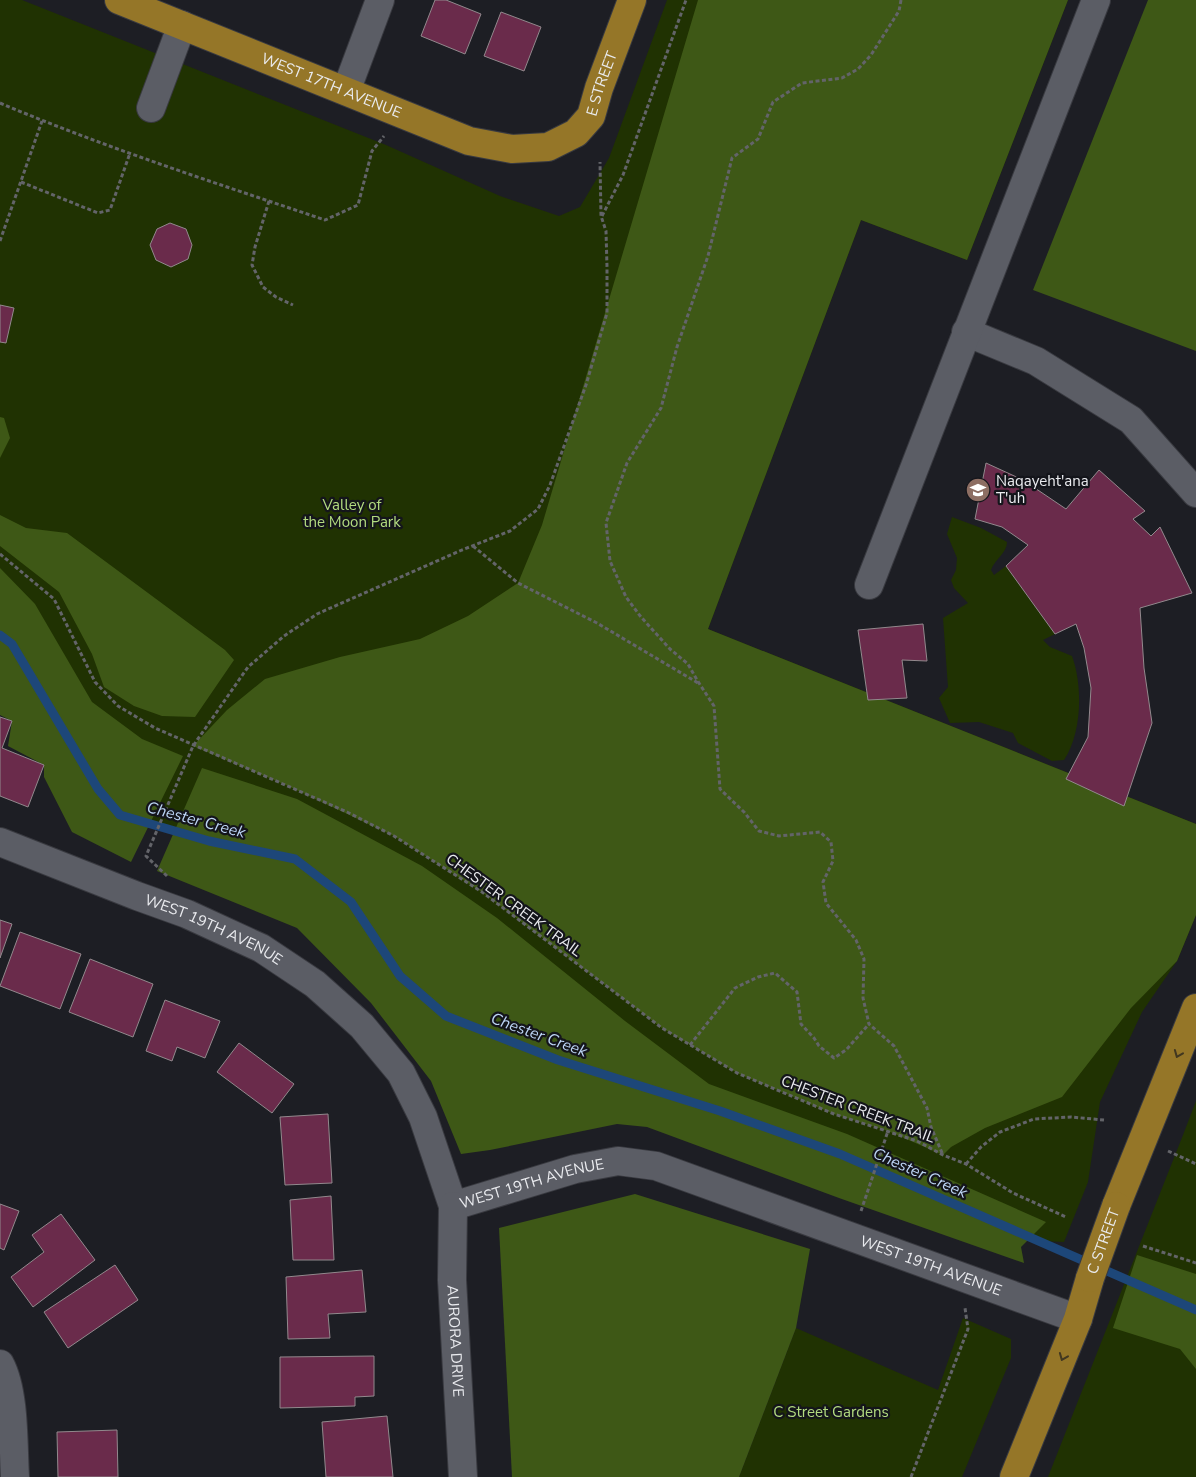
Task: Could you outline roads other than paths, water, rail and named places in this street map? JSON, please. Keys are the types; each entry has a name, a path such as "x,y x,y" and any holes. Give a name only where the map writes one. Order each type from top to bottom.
{"main road":[{"name":"WEST 17TH AVENUE","path":"119,0 469,141 512,149 548,147"},
{"name":"E STREET","path":"548,147 576,133 591,116 599,88 632,0"},
{"name":"C STREET","path":"1014,1477 1078,1319 1090,1278 1116,1206 1196,1008"}],"street":[{"path":"346,91 380,0"},
{"path":"869,585 915,471 966,332 1096,0"},
{"path":"151,108 182,25"},
{"path":"966,332 1036,361 1131,420 1196,493"},
{"name":"WEST 19TH AVENUE","path":"0,842 187,914 261,948 315,984 362,1026 401,1073 423,1117 453,1206 575,1169 618,1161 656,1166 1078,1319"},
{"name":"AURORA DRIVE","path":"453,1206 452,1280 463,1477"},
{"path":"0,1364 4,1371 10,1403 14,1477"}],"waterway":[{"name":"Chester Creek","path":"0,635 12,644 98,789 120,815 209,841 295,859 351,902 400,976 446,1016 558,1060 720,1111 840,1154 1196,1310"}],"place":[{"name":"Naqayeht'ana T'uh","path":"978,490"}],"park label":[{"name":"Valley of the Moon Park","path":"352,514"},
{"name":"C Street Gardens","path":"831,1412"}]}
